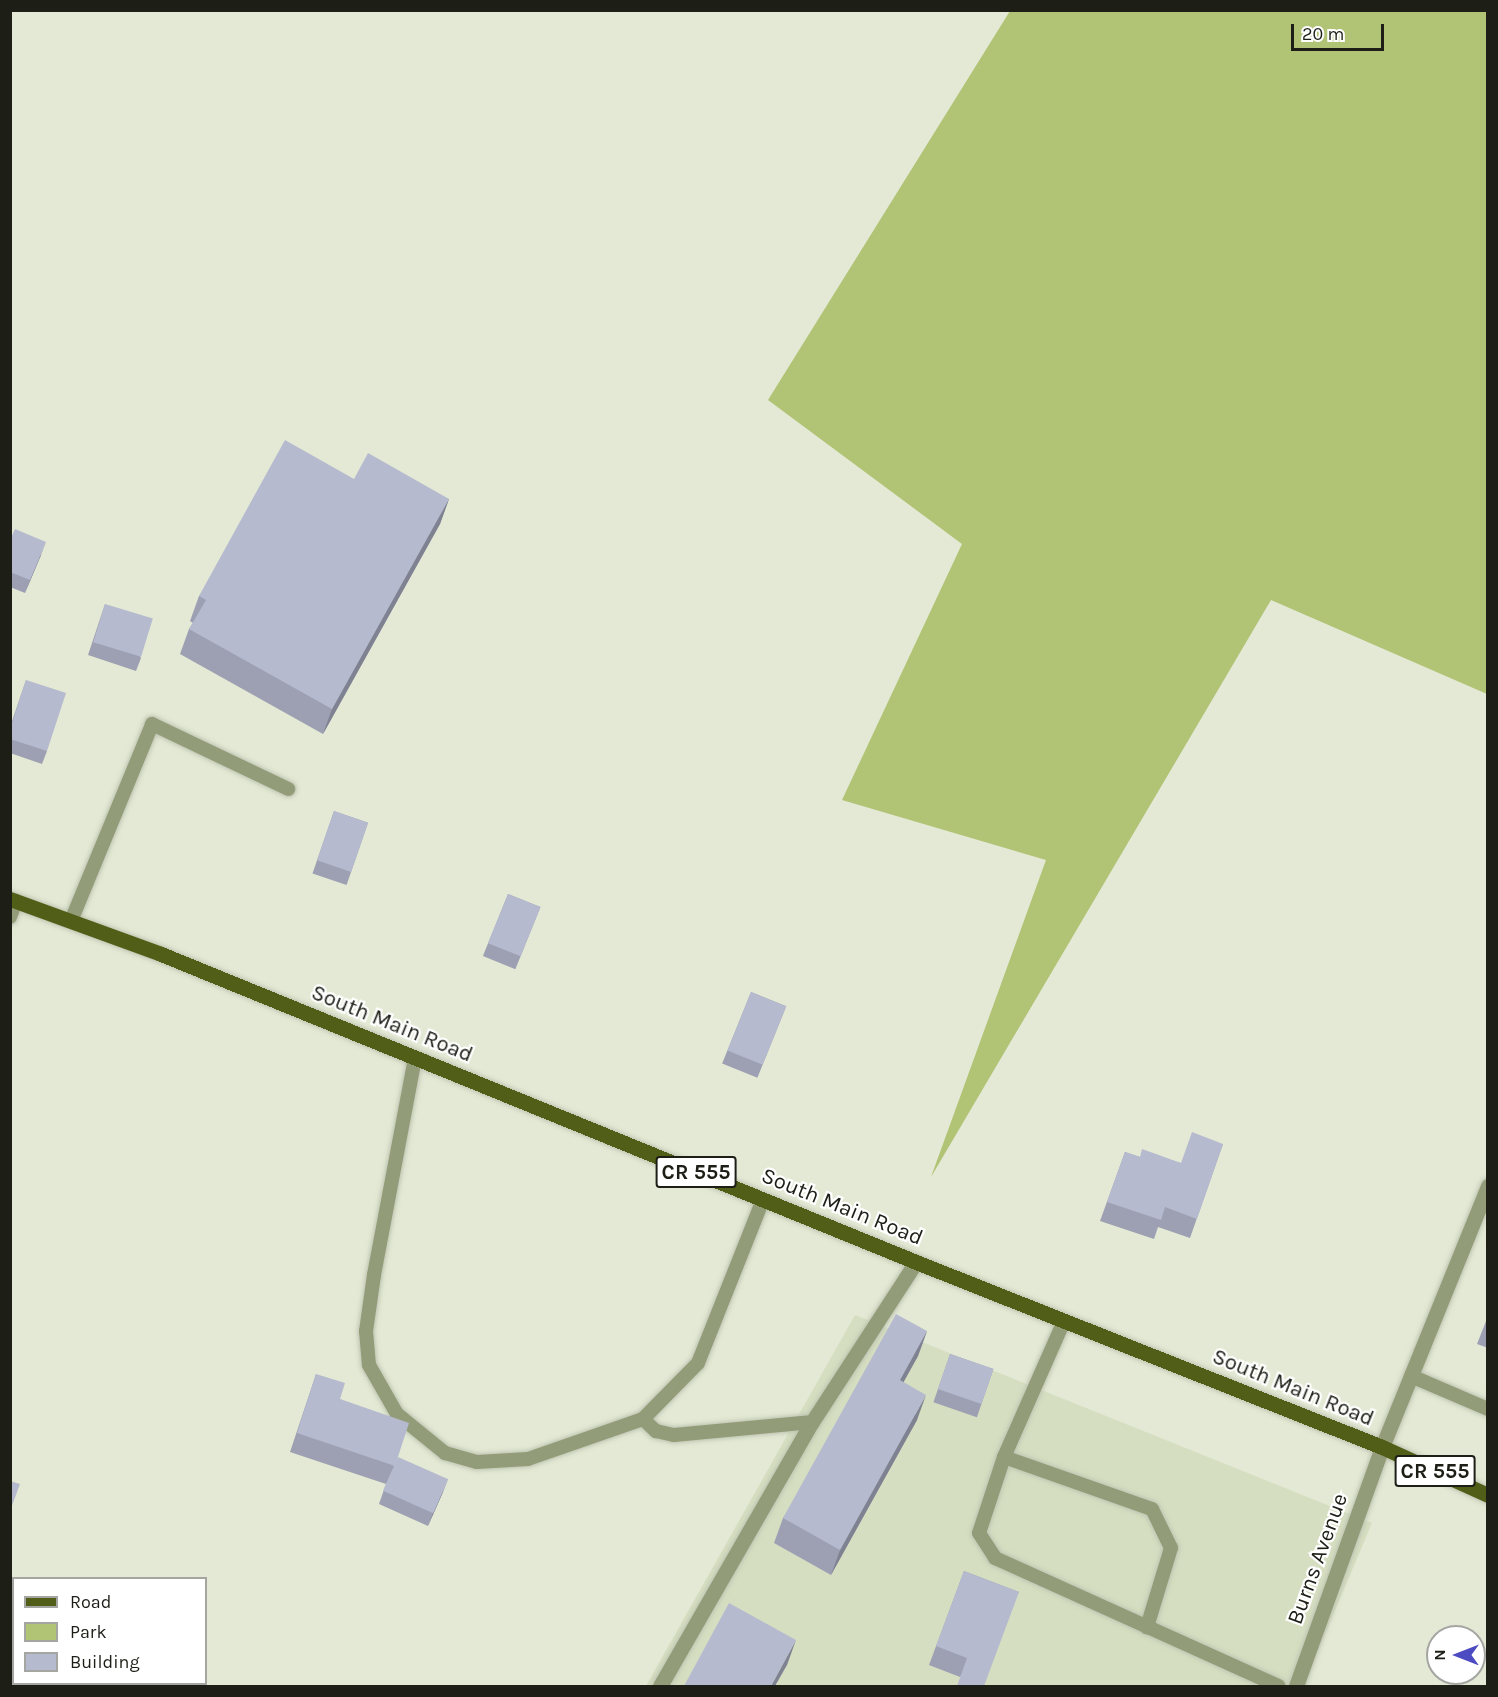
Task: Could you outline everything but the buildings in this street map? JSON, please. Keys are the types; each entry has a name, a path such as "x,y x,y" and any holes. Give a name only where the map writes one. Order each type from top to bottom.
{"main road":[{"name":"South Main Road","path":"13,900 161,954 916,1262 1382,1447 1488,1494"}],"street":[{"name":"Burns Avenue","path":"1296,1686 1382,1447 1488,1186"},
{"path":"660,1686 812,1422 916,1262"}],"lane":[{"path":"71,921 152,724 288,789"},
{"path":"10,917 13,900"},
{"path":"415,1058 374,1275 366,1331 369,1365 397,1414 445,1453 477,1462 528,1459 644,1419 698,1363 763,1200"},
{"path":"1064,1321 1004,1456 979,1533 995,1558 1278,1686"},
{"path":"1411,1376 1488,1408"},
{"path":"644,1419 656,1431 674,1435 812,1422"},
{"path":"1004,1456 1152,1509 1171,1548 1147,1627"}],"shaded area":[{"path":"855,1315 1372,1523 1303,1686 646,1686"}],"green space":[{"path":"1010,11 1487,11 1487,694 1271,600 931,1177 1046,860 842,800 962,544 768,400"}]}
